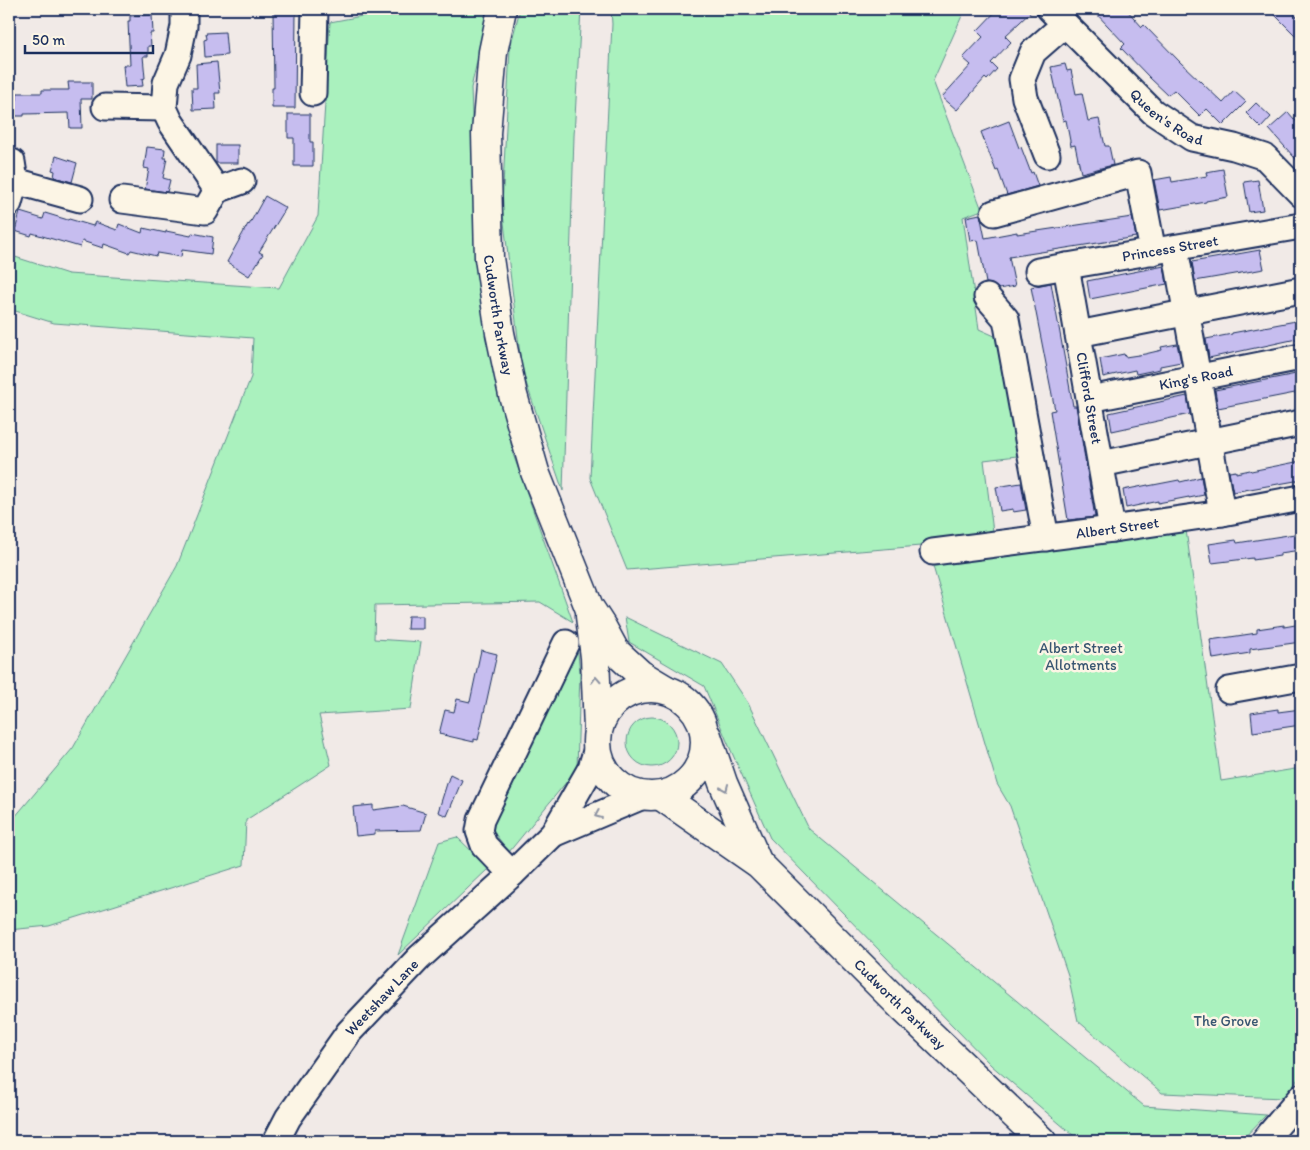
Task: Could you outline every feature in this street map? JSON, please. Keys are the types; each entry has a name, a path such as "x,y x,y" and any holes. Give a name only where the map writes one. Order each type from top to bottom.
{"highway":[{"name":"Cudworth Parkway","path":"502,9 493,52 486,133 489,258 500,333 513,395 535,472 589,607 615,651 640,674 682,697 695,709 723,783 759,864"},
{"name":"Cudworth Parkway","path":"589,607 595,657 598,738 602,765 612,780 626,790 652,796 759,864 904,1009 1042,1141"},
{"name":"Cudworth Parkway","path":"598,738 605,713 616,700 632,691 648,687 665,689"},
{"name":"Cudworth Parkway","path":"652,796 678,789 692,778 702,762 706,744 703,726"}],"street":[{"path":"184,9 182,36 178,55 166,82 164,108 170,121 217,190"},
{"path":"313,93 315,9"},
{"path":"1047,155 1025,98 1022,79 1033,52 1057,16"},
{"name":"Queen's Road","path":"1057,16 1153,112 1192,138 1234,147 1265,157 1301,194"},
{"path":"105,107 164,108"},
{"path":"994,213 1138,173 1186,313 1222,513"},
{"path":"122,200 205,211 217,190 242,181"},
{"path":"11,182 80,198"},
{"name":"Princess Street","path":"1038,271 1301,226"},
{"name":"Clifford Street","path":"1066,266 1112,529"},
{"path":"1078,334 1301,290"},
{"path":"987,297 1006,319 1046,538"},
{"name":"King's Road","path":"1090,399 1301,358"},
{"path":"1102,464 1301,423"},
{"name":"Albert Street","path":"933,552 1222,513 1301,498"},
{"path":"512,874 484,845 479,831 481,820 566,643"},
{"path":"1228,690 1301,677"},
{"name":"Weetshaw Lane","path":"276,1141 288,1118 349,1032 419,958 512,874 553,834 591,768 598,738"},
{"name":"Weetshaw Lane","path":"553,834 652,796"},
{"path":"1264,1141 1301,1097"}],"green space":[{"path":"399,9 489,9 471,88 478,270 513,454 573,622 540,602 375,605 374,639 421,642 411,709 319,715 331,765 246,820 244,865 49,926 9,930 9,824 73,748 177,566 251,377 253,338 54,323 9,309 9,255 68,274 279,288 318,216 330,22"},
{"path":"520,9 581,9 574,136 563,491 522,371 502,206 510,48"},
{"path":"611,9 965,9 933,81 982,210 963,217 979,329 1006,341 1025,455 984,460 994,540 627,570 590,478 612,24"},
{"path":"1186,530 1221,781 1301,768 1301,1075 1283,1098 1162,1093 1078,1021 1068,975 1010,806 997,784 932,563"},
{"path":"625,617 722,664 748,703 809,829 1144,1106 1266,1115 1241,1141 1080,1141 991,1065 770,838 704,686 629,642"},
{"path":"577,644 580,673 577,769 509,852 489,826"},
{"path":"652,717 661,719 672,728 677,742 675,751 666,762 652,767 643,765 632,756 627,742 629,733 638,722"},
{"path":"457,837 489,868 398,955 439,842"}],"building":[{"path":"998,9 1034,9 1005,36 1011,42 991,63 997,69 987,80 985,78 957,110 942,97 971,65 963,58 983,37 977,31"},
{"path":"1092,9 1126,9 1142,27 1144,25 1223,103 1234,91 1246,102 1223,125 1207,109 1200,116 1174,90 1168,95 1150,78 1121,48 1125,44"},
{"path":"1269,9 1289,9 1301,21 1301,41"},
{"path":"296,10 295,108 272,108 272,88 274,88 273,11"},
{"path":"152,15 153,33 150,33 151,46 148,46 148,56 143,56 145,78 142,79 143,86 125,87 123,65 130,65 128,21 130,21 130,16"},
{"path":"225,32 227,55 205,57 204,40 207,39 206,33"},
{"path":"217,62 220,93 215,93 216,109 193,110 192,88 197,88 196,64"},
{"path":"1065,64 1067,71 1071,70 1076,94 1082,93 1088,121 1099,119 1105,146 1109,146 1113,165 1081,173 1075,145 1071,146 1066,120 1063,121 1051,67"},
{"path":"68,82 92,82 92,99 81,99 82,128 70,128 69,113 9,116 9,100 17,100 17,93 42,93 42,90 69,90"},
{"path":"1256,103 1271,117 1261,128 1246,113"},
{"path":"1288,112 1301,127 1301,165 1269,129"},
{"path":"288,114 310,114 310,142 313,142 313,166 294,166 294,138 288,138"},
{"path":"1009,121 1019,148 1021,147 1038,186 1007,195 981,132"},
{"path":"216,145 238,145 238,163 216,163"},
{"path":"147,147 165,149 164,158 167,158 163,178 170,180 167,192 145,189 149,169 144,168"},
{"path":"56,156 77,163 72,182 54,177 55,171 52,170"},
{"path":"1223,169 1228,197 1160,210 1154,180 1171,177 1172,182 1207,176 1206,172"},
{"path":"1258,180 1263,210 1249,212 1244,182"},
{"path":"265,196 286,208 259,252 263,254 249,276 227,262"},
{"path":"20,212 43,219 45,213 93,226 95,222 117,230 119,224 142,233 143,228 166,233 166,231 191,236 192,233 213,237 211,254 182,250 181,257 157,253 156,256 131,250 129,253 104,244 103,248 82,241 80,247 32,233 31,236 15,231"},
{"path":"980,214 985,238 1132,217 1136,237 1009,257 1015,286 999,289 992,284 986,283 978,240 970,241 966,217"},
{"path":"1260,250 1264,269 1195,281 1192,262"},
{"path":"1164,266 1167,284 1090,299 1087,281"},
{"path":"1051,283 1073,406 1076,406 1095,517 1068,520 1050,411 1055,410 1031,287"},
{"path":"1301,320 1301,338 1209,358 1206,339"},
{"path":"1177,344 1181,362 1160,366 1160,369 1136,374 1135,370 1103,377 1100,359 1124,354 1125,357 1145,354 1162,350 1161,347"},
{"path":"1296,374 1300,392 1218,408 1215,390"},
{"path":"1187,396 1190,414 1112,431 1109,413"},
{"path":"1301,461 1301,480 1233,492 1229,472 1251,471"},
{"path":"1201,477 1204,495 1158,503 1158,501 1126,508 1123,490"},
{"path":"1021,483 1026,510 1000,511 996,487"},
{"path":"1301,533 1301,550 1280,553 1280,556 1253,560 1253,558 1212,563 1209,544 1236,540 1237,543"},
{"path":"408,616 423,616 423,629 407,629"},
{"path":"1301,624 1301,642 1250,649 1250,653 1213,659 1210,640 1257,633 1257,629"},
{"path":"481,650 497,654 478,740 474,739 474,742 439,734 445,710 454,712 457,699 470,702"},
{"path":"1278,709 1278,712 1301,709 1301,725 1253,732 1251,713"},
{"path":"450,774 462,780 447,816 438,812"},
{"path":"373,805 373,810 403,806 426,813 421,830 375,831 375,834 356,836 353,807"}],"park label":[{"name":"Albert Street Allotments","path":"1081,656"},
{"name":"The Grove","path":"1226,1021"}]}
